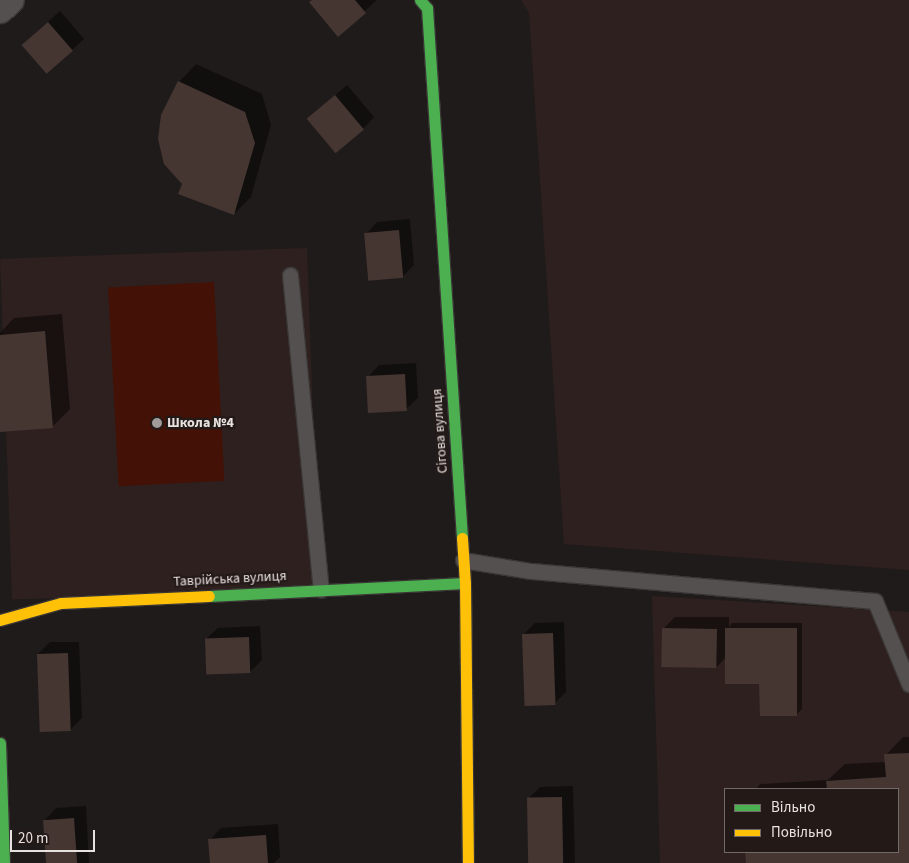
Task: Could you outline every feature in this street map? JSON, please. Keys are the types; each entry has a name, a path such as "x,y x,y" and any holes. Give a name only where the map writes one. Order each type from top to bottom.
{"street":[{"path":"0,9 10,0"},
{"name":"Сігова вулиця","path":"420,0 427,8 465,583 468,863"},
{"name":"Таврійська вулиця","path":"0,620 60,603 465,583"},
{"path":"0,744 4,863"}],"lane":[{"path":"290,275 321,589"},
{"path":"463,560 531,571 875,601 909,684"}],"shaded area":[{"path":"521,0 909,0 909,570 564,544 529,13"},
{"name":"Школа №4","path":"307,248 319,589 12,600 0,259"},
{"path":"214,282 224,481 119,486 108,288"},
{"path":"652,596 909,612 909,863 660,863"}],"building":[{"path":"312,0 355,0 366,13 338,37 309,2"},
{"path":"48,22 73,51 47,74 22,45"},
{"path":"178,81 245,112 255,143 234,215 178,194 182,184 164,164 158,139 161,115"},
{"path":"335,95 364,129 336,153 307,119"},
{"path":"399,230 403,278 368,281 364,233"},
{"path":"45,331 53,428 0,432 0,335"},
{"path":"405,374 407,411 368,413 366,376"},
{"path":"662,628 717,629 716,668 661,667"},
{"path":"725,628 797,628 797,716 760,716 759,684 725,684"},
{"path":"553,633 556,705 525,706 522,634"},
{"path":"249,637 250,673 206,675 205,639"},
{"path":"68,653 71,731 40,732 37,654"},
{"path":"909,753 909,863 746,863 745,853 899,853 899,788 827,788 826,781 886,777 884,754"},
{"path":"562,797 563,863 528,863 527,798"},
{"path":"74,818 77,863 46,863 43,820"},
{"path":"266,835 268,863 210,863 208,839"}],"traffic: fast":[{"path":"420,0 427,8 462,538"},
{"path":"209,596 465,583"},
{"path":"0,743 4,863"}],"traffic: slow":[{"path":"462,538 465,583 468,863"},
{"path":"0,620 61,603 209,596"}],"place":[{"name":"Школа №4","path":"157,423"}]}
